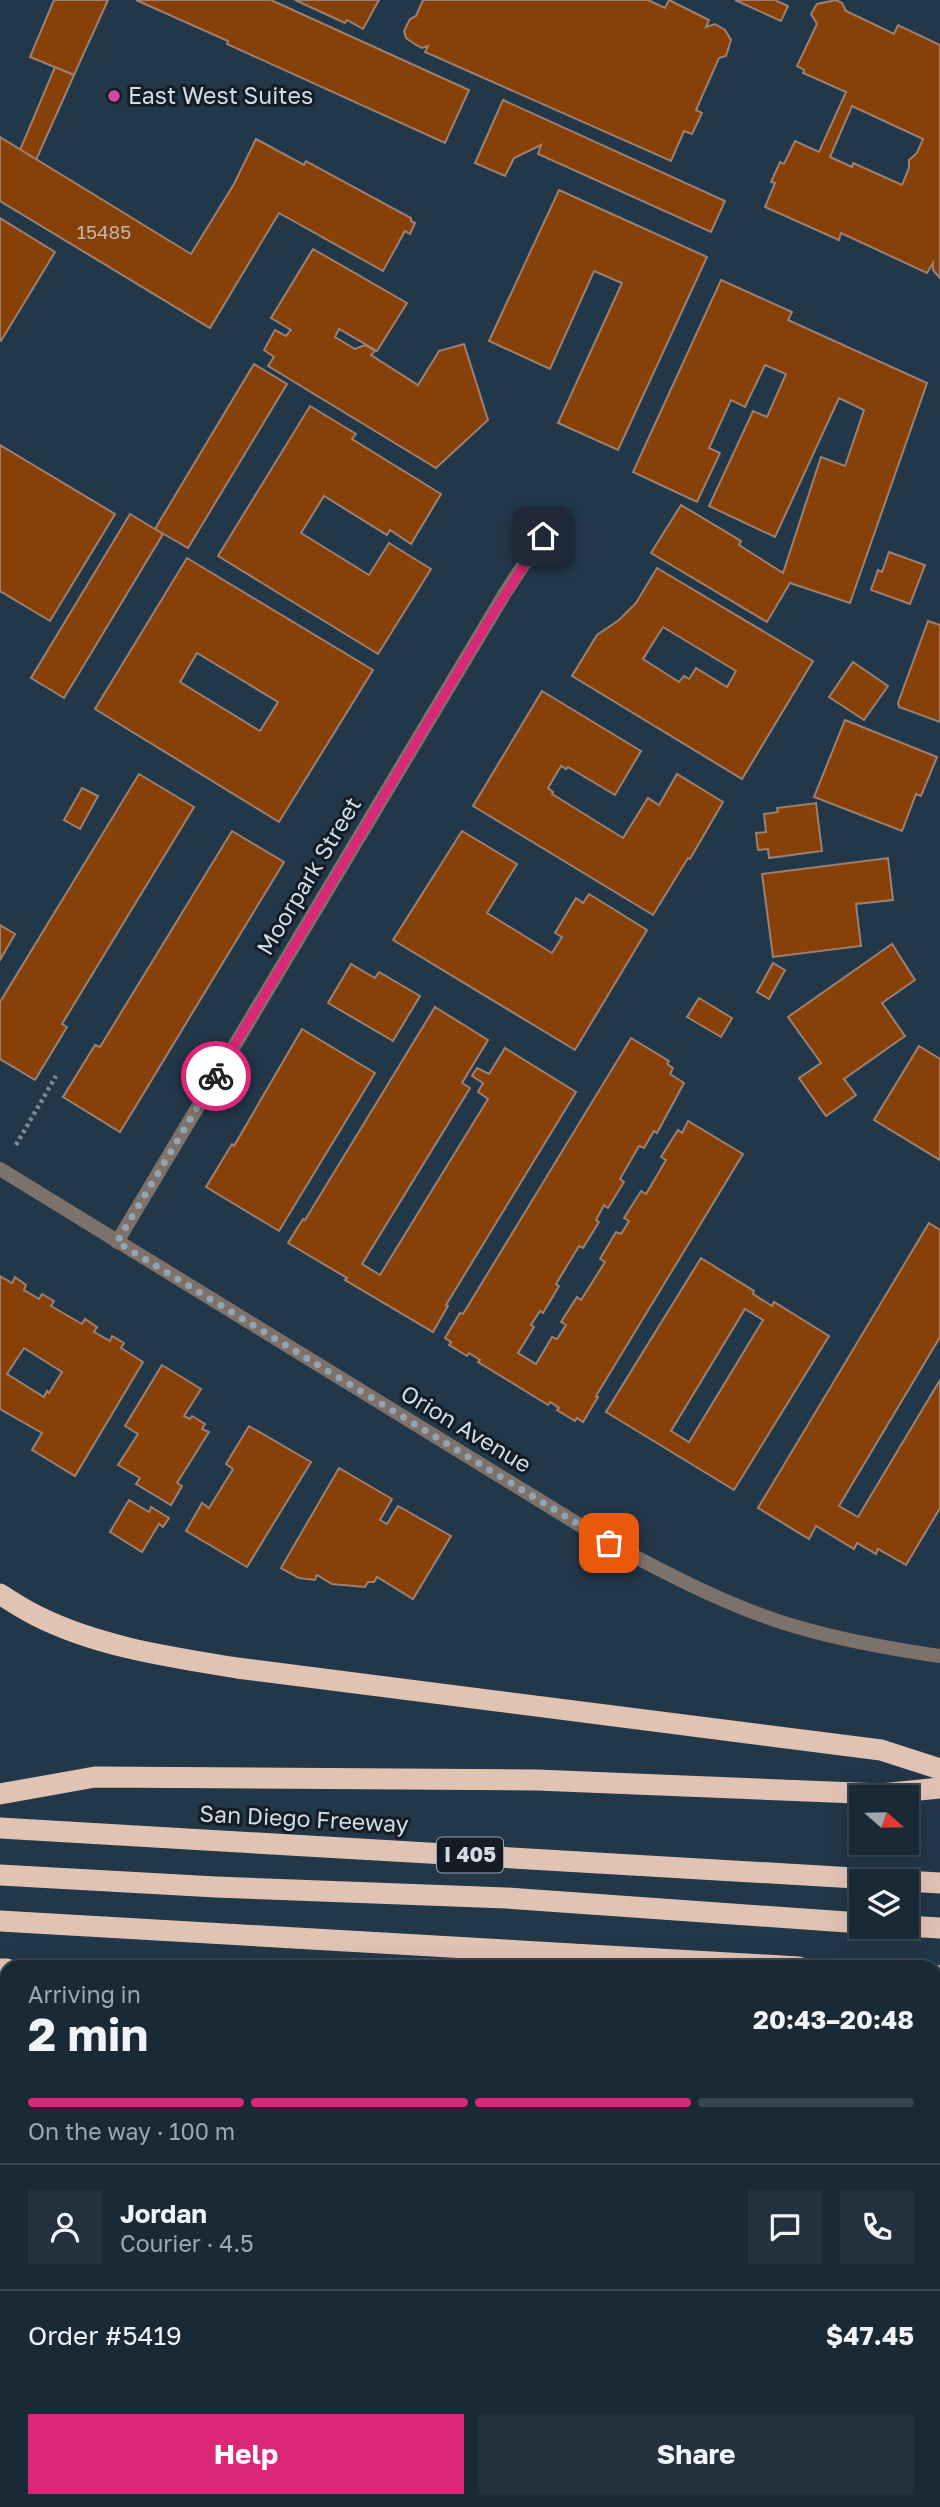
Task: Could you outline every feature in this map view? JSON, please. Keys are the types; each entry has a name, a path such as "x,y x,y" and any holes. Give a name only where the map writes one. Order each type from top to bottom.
{"highway":[{"path":"0,1594 51,1622 100,1640 160,1656 881,1750 940,1769"},
{"path":"0,1794 95,1777 537,1780 881,1794 940,1788"},
{"name":"San Diego Freeway","path":"0,1828 940,1883"},
{"path":"0,1875 216,1887 506,1898 849,1922"},
{"path":"0,1921 677,1960"},
{"path":"919,1927 940,1928"}],"street":[{"name":"Moorpark Street","path":"117,1242 491,617 543,536"},
{"name":"Orion Avenue","path":"1,1169 609,1543 691,1587 793,1626 896,1650 940,1656"}],"path":[{"path":"1,1169 56,1076"}],"building":[{"path":"54,0 108,0 74,75 30,57"},
{"path":"136,0 271,0 469,90 445,143"},
{"path":"295,0 379,0 363,29"},
{"path":"423,0 648,0 665,8 669,0 709,20 706,27 715,24 725,30 731,40 726,56 719,58 696,110 702,113 692,134 684,131 671,161 425,52 428,46 422,48 416,45 406,38 404,31 410,19 416,16"},
{"path":"735,0 775,0 788,6 781,21"},
{"path":"836,0 842,3 846,11 894,34 898,25 940,45 940,278 933,270 933,263 927,273 841,233 839,240 765,207 775,183 771,182 780,162 784,164 795,141 819,152 846,92 803,73 804,70 797,66 817,24 811,14 817,4","holes":["852,106 923,139 917,153 909,160 909,168 902,185 853,163 852,167 830,157"]},
{"path":"55,67 74,75 36,160 20,150"},
{"path":"503,100 725,201 711,232 538,154 541,145 514,158 505,176 475,163"},
{"path":"0,137 191,254 234,184 256,139 304,165 306,161 411,218 415,223 410,234 405,231 383,271 279,213 210,328 0,201"},
{"path":"559,190 707,257 618,450 558,423 622,283 594,271 550,369 489,341"},
{"path":"0,218 55,252 1,341 0,340"},
{"path":"313,249 407,303 377,351 339,329 335,337 355,349 365,345 375,351 371,355 418,385 439,351 464,344 488,420 436,468 268,366 274,357 264,350 275,330 286,336 291,330 271,318"},
{"path":"721,280 792,312 788,320 927,383 850,603 790,583 767,622 651,553 681,505 741,541 739,545 783,573 821,457 845,466 864,410 839,398 775,537 709,506 753,411 767,417 786,374 765,365 745,407 731,400 709,448 720,453 697,502 633,472"},
{"path":"254,364 287,384 188,548 155,529"},
{"path":"310,406 356,434 352,439 441,494 411,544 390,530 387,535 324,496 301,533 369,575 389,543 431,569 378,654 218,556"},
{"path":"0,445 115,514 50,621 0,591"},
{"path":"130,514 163,534 64,698 31,678"},
{"path":"889,552 925,565 910,604 871,590 878,570 882,572"},
{"path":"187,558 373,670 279,822 95,709","holes":["197,653 278,702 260,731 180,682"]},
{"path":"657,568 813,661 742,779 572,676 597,635 619,620 636,603","holes":["663,627 736,671 727,687 696,668 689,679 684,676 679,682 643,659"]},
{"path":"928,621 940,625 940,722 899,707 898,703"},
{"path":"853,662 888,686 864,720 829,697"},
{"path":"542,691 641,751 615,795 568,767 566,769 561,766 548,788 552,794 623,838 648,798 659,805 677,774 723,802 653,915 473,806"},
{"path":"845,720 937,757 921,796 916,794 902,831 814,797"},
{"path":"139,774 194,807 62,1024 67,1027 35,1080 0,1059 0,1002"},
{"path":"82,788 98,796 80,829 64,820"},
{"path":"816,803 822,851 769,858 768,849 758,850 756,833 766,832 764,814 778,812 777,808"},
{"path":"232,831 284,862 120,1132 63,1097 95,1045 100,1047"},
{"path":"462,831 517,864 487,913 552,953 562,937 555,933 576,898 583,903 589,894 647,930 575,1050 393,940"},
{"path":"888,858 893,900 856,904 861,946 773,957 762,874"},
{"path":"0,925 15,934 0,960"},
{"path":"892,944 915,980 882,1003 905,1036 844,1079 856,1095 826,1116 799,1078 821,1063 788,1017"},
{"path":"773,963 785,970 769,999 757,992"},
{"path":"351,964 375,978 379,972 420,996 393,1041 328,1003"},
{"path":"699,998 732,1018 721,1037 687,1017"},
{"path":"435,1007 488,1040 462,1083 470,1088 362,1264 380,1275 488,1099 478,1092 483,1083 472,1076 477,1068 489,1074 505,1048 576,1092 446,1305 448,1306 433,1332 288,1243 303,1219 305,1220"},
{"path":"302,1029 375,1073 279,1231 206,1187 232,1144 234,1146"},
{"path":"631,1038 669,1061 667,1064 673,1068 670,1074 684,1083 657,1133 654,1131 644,1148 639,1146 620,1179 624,1182 608,1208 604,1205 596,1220 599,1222 583,1248 579,1246 556,1284 559,1286 543,1313 540,1311 531,1325 534,1327 518,1353 536,1364 552,1337 557,1339 566,1325 561,1322 577,1297 581,1300 605,1262 600,1259 616,1232 621,1234 629,1221 624,1218 641,1191 646,1194 666,1160 661,1157 678,1130 682,1133 688,1121 743,1154 596,1396 598,1397 583,1422 577,1418 575,1421 557,1410 559,1408 550,1402 548,1405 478,1362 480,1360 469,1353 467,1356 449,1345 451,1342 445,1338 460,1313 463,1314"},
{"path":"919,1046 940,1059 940,1160 874,1120"},
{"path":"929,1223 940,1230 940,1337 839,1506 858,1517 940,1380 940,1508 906,1565 878,1549 876,1554 857,1543 854,1549 816,1526 809,1539 758,1508"},
{"path":"701,1258 754,1291 753,1294 772,1306 774,1302 829,1336 734,1490 606,1412","holes":["745,1309 763,1320 689,1442 671,1431"]},
{"path":"0,1276 12,1283 15,1277 26,1285 24,1290 39,1299 42,1294 54,1301 51,1306 82,1324 85,1319 97,1327 94,1332 110,1341 112,1336 124,1343 121,1348 143,1362 75,1476 32,1450 42,1433 0,1409","holes":["24,1348 62,1372 44,1397 7,1374"]},
{"path":"162,1365 201,1389 184,1416 190,1419 192,1416 205,1424 202,1429 209,1432 177,1483 182,1486 171,1505 136,1484 140,1478 118,1465 138,1434 125,1426"},
{"path":"249,1426 311,1462 247,1567 186,1531 202,1503 209,1508 233,1469 226,1464"},
{"path":"339,1468 392,1499 380,1520 387,1524 398,1506 451,1536 413,1599 377,1577 365,1587 332,1584 317,1575 315,1580 299,1578 281,1568"},
{"path":"129,1500 149,1512 151,1507 169,1518 163,1527 159,1524 142,1552 110,1532"}],"way so far":[{"path":"216,1076 117,1242 609,1543"}],"place":[{"name":"East West Suites","path":"114,96"}],"route":[{"path":"216,1076 505,593 543,536"}]}
